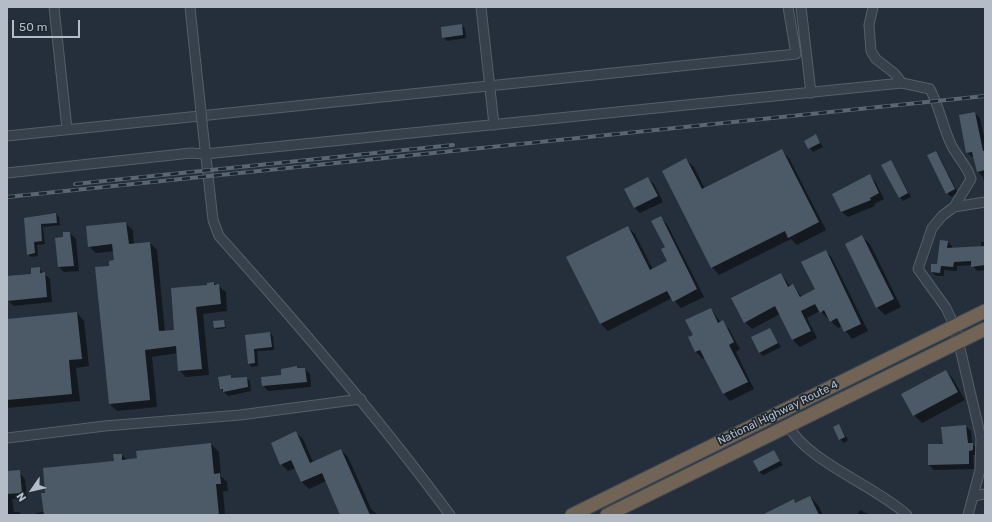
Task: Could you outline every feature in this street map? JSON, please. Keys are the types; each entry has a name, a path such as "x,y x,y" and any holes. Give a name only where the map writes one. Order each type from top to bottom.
{"highway":[{"name":"National Highway Route 4","path":"572,515 985,311"},
{"name":"National Highway Route 4","path":"607,515 985,329"}],"street":[{"path":"54,7 68,129"},
{"path":"190,7 212,220 219,236 361,399 412,463 450,515"},
{"path":"481,7 494,125"},
{"path":"788,7 796,54"},
{"path":"802,7 811,93"},
{"path":"873,7 869,25 871,51 876,59 894,73 902,83"},
{"path":"7,136 807,53"},
{"path":"7,173 191,153 205,154 902,83 930,89 956,156 970,174 971,179 954,207 942,216 932,228 918,269 946,308 955,327 981,438 980,470 968,515"},
{"path":"954,207 985,202"},
{"path":"7,438 105,426 240,415 361,399"},
{"path":"788,425 800,442 831,464 897,506 907,515"},
{"path":"973,496 985,494"}],"building":[{"path":"462,24 463,35 442,38 441,27"},
{"path":"975,112 983,151 985,151 985,170 977,172 972,152 966,153 959,115"},
{"path":"816,134 820,143 808,149 804,141"},
{"path":"782,149 819,222 788,238 785,231 711,268 662,171 686,158 702,189"},
{"path":"936,151 955,189 946,194 927,155"},
{"path":"891,160 908,193 899,198 881,165"},
{"path":"870,174 879,193 870,198 871,200 841,212 832,194"},
{"path":"648,177 658,196 634,208 624,189"},
{"path":"56,213 57,223 41,224 42,241 34,242 35,253 27,255 24,218"},
{"path":"661,216 697,289 673,302 667,291 600,324 566,257 628,226 650,270 667,261 661,249 665,247 651,221"},
{"path":"126,222 129,244 150,242 159,331 174,330 171,288 207,285 207,283 214,282 214,285 219,284 221,304 196,307 202,369 178,371 176,346 145,350 150,400 109,404 95,267 109,266 109,261 114,260 112,244 88,247 86,226"},
{"path":"63,232 70,232 74,266 58,267 55,238 63,237"},
{"path":"862,235 894,299 876,308 845,244"},
{"path":"940,240 948,241 947,248 985,246 985,265 971,267 971,261 954,262 953,267 941,266 940,273 931,272 931,264 937,264"},
{"path":"826,250 861,324 844,332 837,318 830,322 824,310 820,313 815,304 801,311 811,331 792,340 775,306 744,323 731,298 781,273 788,287 793,284 800,297 815,289 801,262"},
{"path":"40,267 40,273 45,272 47,297 7,301 7,276 31,274 31,268"},
{"path":"711,308 718,323 723,320 734,342 729,345 748,382 723,394 700,350 695,352 688,337 693,335 685,320"},
{"path":"77,312 82,359 69,360 72,394 7,400 7,319"},
{"path":"224,320 225,327 214,328 213,321"},
{"path":"770,328 778,343 759,353 751,337"},
{"path":"270,332 272,347 254,349 255,363 248,364 245,335"},
{"path":"297,366 297,368 305,368 307,382 262,386 261,377 281,375 281,369"},
{"path":"946,370 958,392 913,416 901,394"},
{"path":"231,375 231,378 247,377 248,387 223,392 223,389 220,389 218,377"},
{"path":"839,424 845,437 839,440 833,427"},
{"path":"966,425 968,443 973,443 973,450 969,451 969,464 928,465 928,444 943,444 941,427"},
{"path":"296,431 310,463 341,449 370,515 340,515 322,473 301,482 291,460 280,465 271,443"},
{"path":"211,443 214,474 220,473 221,484 216,484 219,515 44,515 41,493 45,493 43,468 114,461 113,454 122,454 122,460 137,458 136,451"},
{"path":"774,450 780,461 759,472 753,461"},
{"path":"20,470 22,493 7,494 7,471"},
{"path":"810,496 819,515 762,515 794,499 795,503"}],"railway":[{"path":"7,197 985,96"},
{"path":"75,184 453,145"}]}
